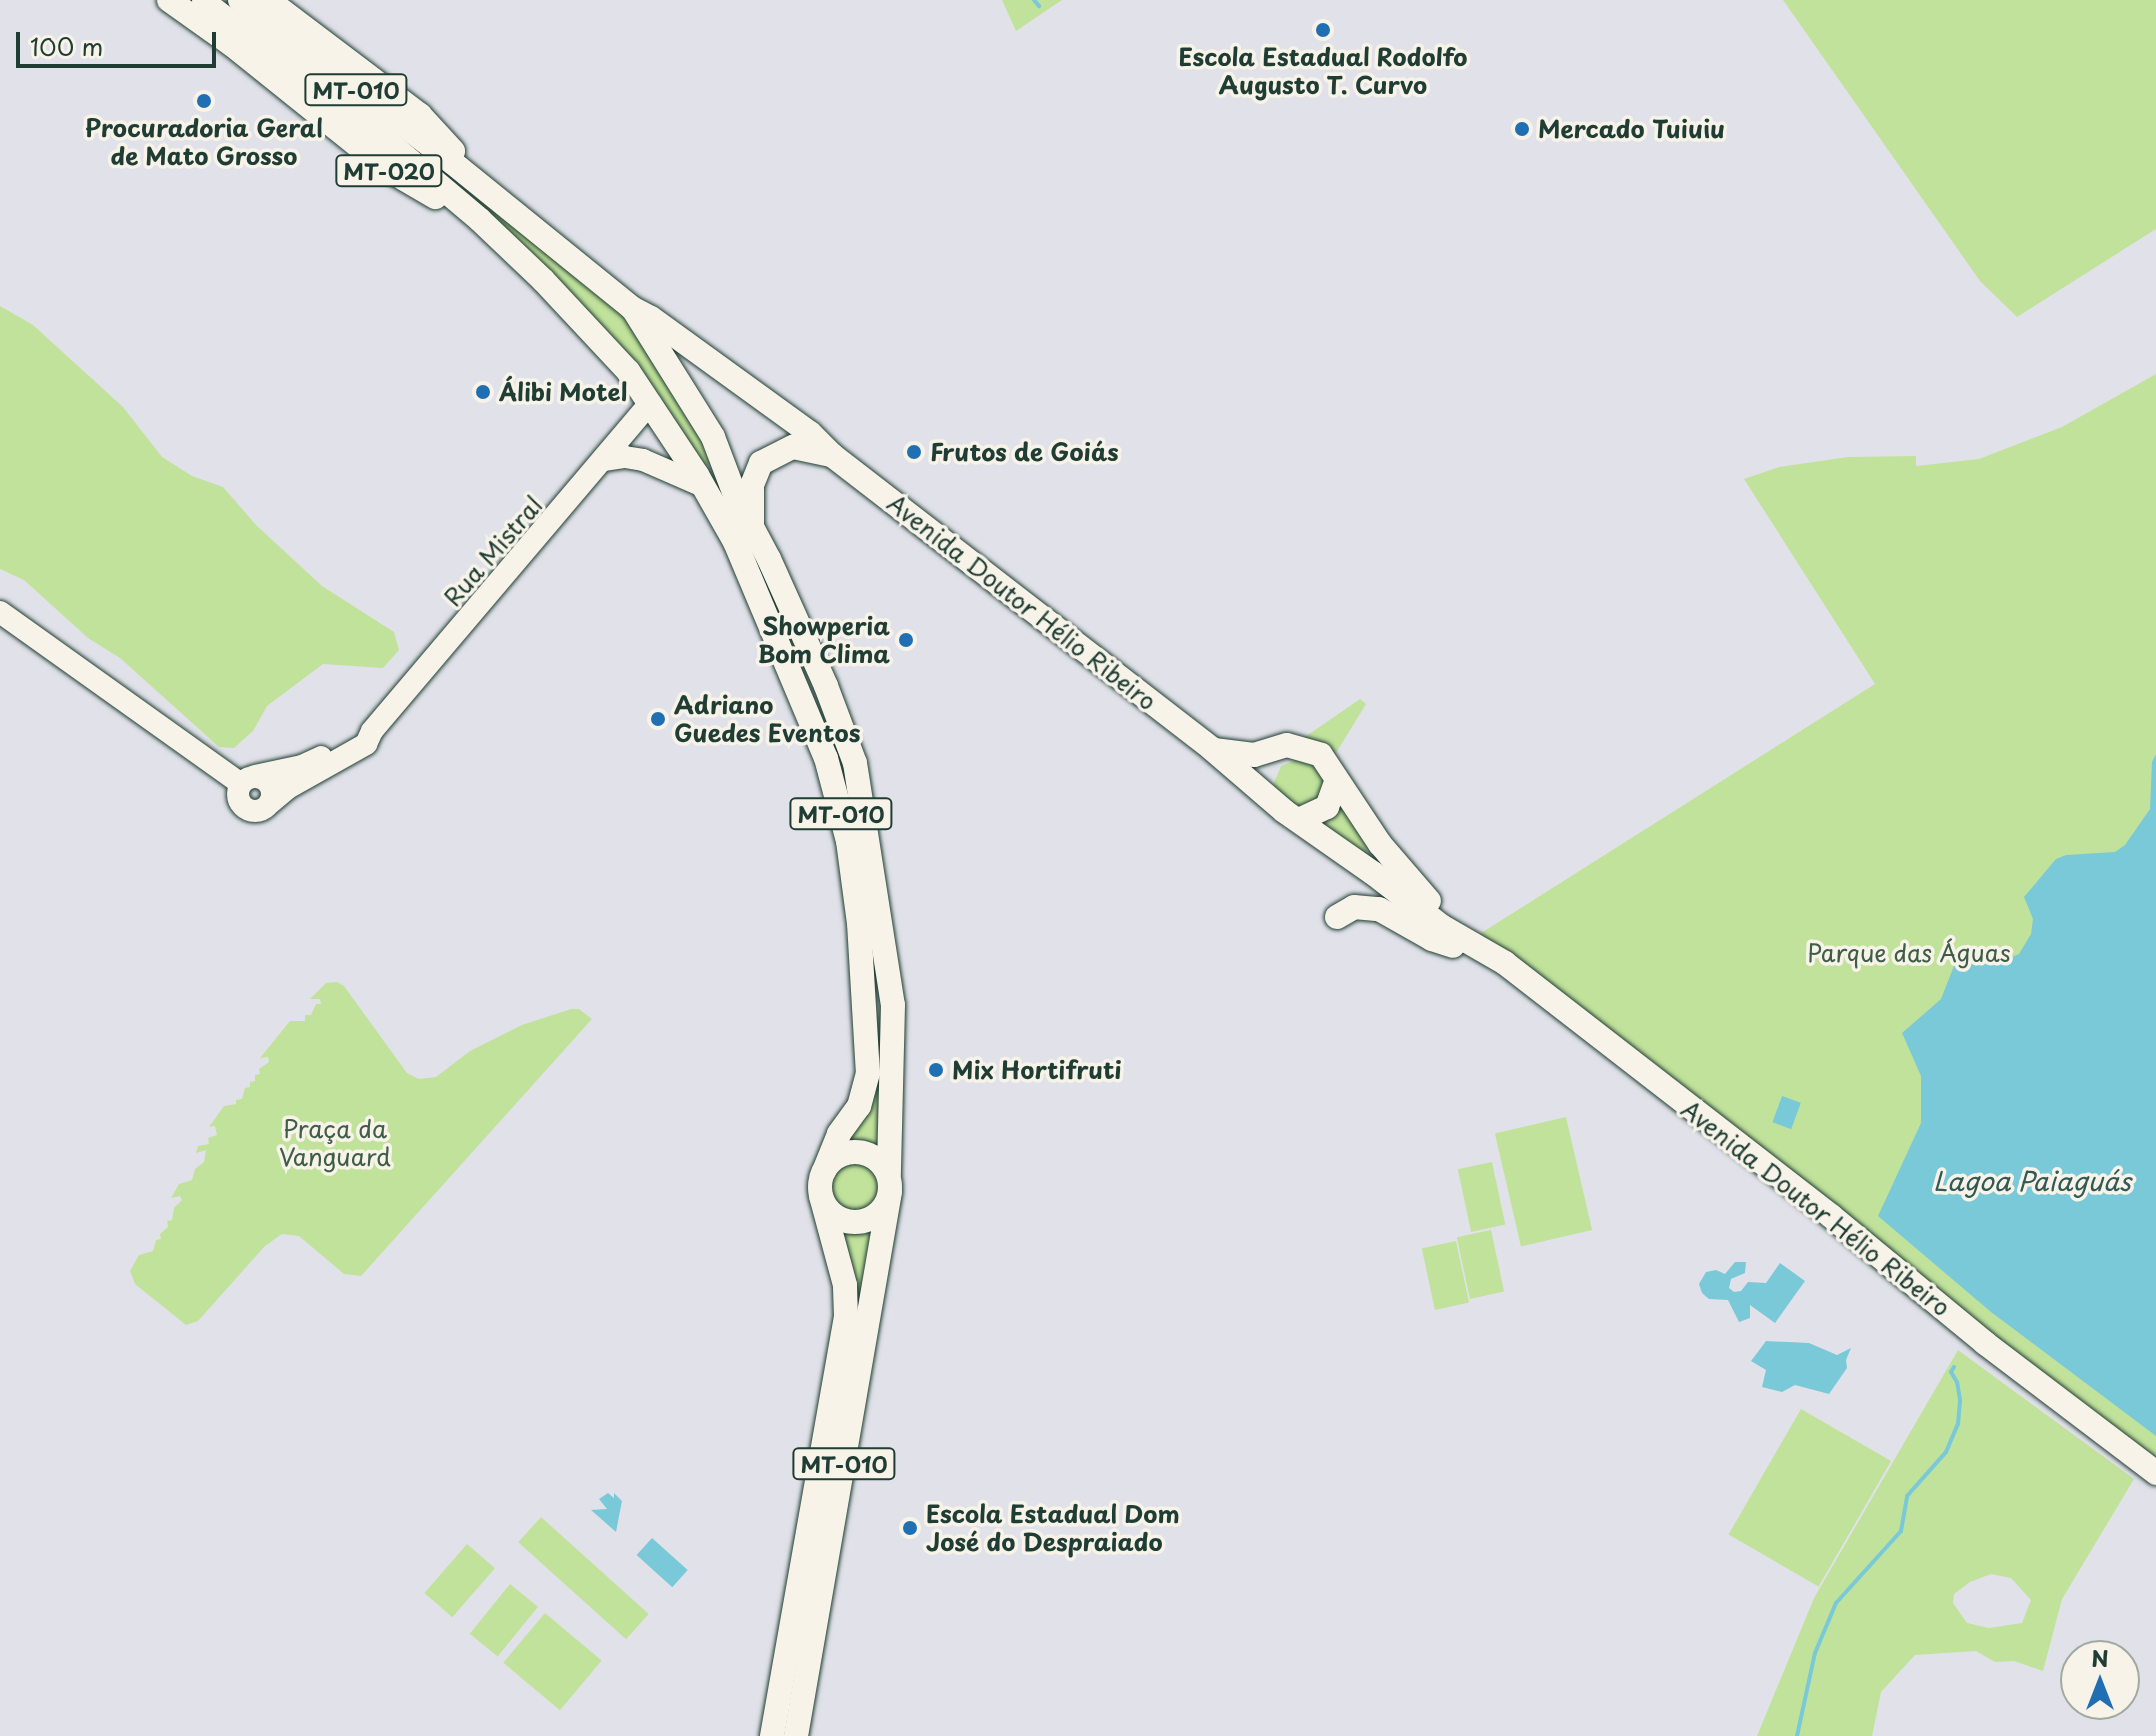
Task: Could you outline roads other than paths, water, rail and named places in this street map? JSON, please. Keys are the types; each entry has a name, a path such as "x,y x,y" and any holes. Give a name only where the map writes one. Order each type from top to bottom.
{"main road":[{"name":"MT-010","path":"240,0 473,179 632,308 810,433 832,455"},
{"path":"268,0 420,115 443,137 473,179"},
{"name":"MT-010","path":"186,4 376,132 480,220 614,353 703,486 748,569 826,758 848,841 859,923 868,1073 861,1102 839,1134 824,1171 821,1196 845,1285 846,1316 772,1736"},
{"path":"632,308 693,400 752,526"},
{"name":"MT-010","path":"796,1736 889,1183 893,1005 855,763 826,686 752,526 755,475 771,455 793,447 832,455"},
{"name":"Avenida Doutor Hélio Ribeiro","path":"832,455 1212,749 1262,792 1441,926 1475,943"},
{"name":"Avenida Doutor Hélio Ribeiro","path":"1212,749 1240,756 1270,753 1287,745 1311,751 1329,762 1336,782 1396,866 1475,943 1831,1216 1985,1343 2156,1473"},
{"path":"1262,792 1263,772 1270,753"},
{"path":"1299,820 1327,807 1336,782"},
{"path":"1337,917 1365,906 1379,909 1451,946 1475,943"},
{"path":"821,1196 834,1216 857,1223 869,1220 877,1213 889,1183 877,1158 858,1152 838,1156 824,1171"}],"street":[{"name":"Rua Mistral","path":"363,740 605,460 650,403"},
{"path":"605,460 625,457 643,460 703,486"},
{"path":"0,612 248,780"},
{"path":"363,740 288,788 260,811 248,809 238,796 248,780 302,766 363,740"}],"water":[{"name":"Lagoa Paiaguás","path":"2156,754 2156,1436 1991,1312 1878,1216 1921,1123 1921,1076 1902,1033 1941,999 1959,953 2001,962 2019,954 2031,934 2033,919 2024,897 2056,859 2066,855 2115,852 2125,845 2150,809 2152,762"},
{"path":"1782,1096 1801,1103 1791,1129 1772,1122"},
{"path":"1735,1262 1746,1262 1745,1273 1731,1279 1729,1288 1734,1292 1741,1291 1748,1282 1766,1283 1780,1263 1805,1281 1775,1323 1750,1305 1750,1318 1739,1322 1728,1300 1709,1299 1702,1293 1699,1284 1706,1272 1716,1270 1725,1274"},
{"path":"1766,1341 1809,1343 1837,1355 1851,1348 1846,1360 1847,1368 1829,1394 1795,1385 1782,1392 1762,1387 1766,1370 1751,1361"},
{"path":"608,1493 614,1498 614,1493 622,1501 616,1532 591,1510 607,1509 599,1499"},
{"path":"652,1538 688,1570 672,1587 637,1555"}],"waterway":[{"path":"1034,0 1039,6"},
{"path":"1797,1736 1815,1653 1836,1603 1901,1531 1907,1496 1946,1452 1958,1424 1960,1400 1957,1382 1951,1372 1954,1367"}],"place":[{"name":"Escola Estadual Rodolfo Augusto T. Curvo","path":"1323,30"},
{"name":"Procuradoria Geral de Mato Grosso","path":"204,101"},
{"name":"Mercado Tuiuiu","path":"1522,129"},
{"name":"Álibi Motel","path":"483,392"},
{"name":"Frutos de Goiás","path":"914,452"},
{"name":"Showperia Bom Clima","path":"906,640"},
{"name":"Adriano Guedes Eventos","path":"658,719"},
{"name":"Mix Hortifruti","path":"936,1070"},
{"name":"Escola Estadual Dom José do Despraiado","path":"910,1528"}],"park label":[{"name":"Parque das Águas","path":"1909,953"},
{"name":"Praça da Vanguard","path":"335,1143"}]}
